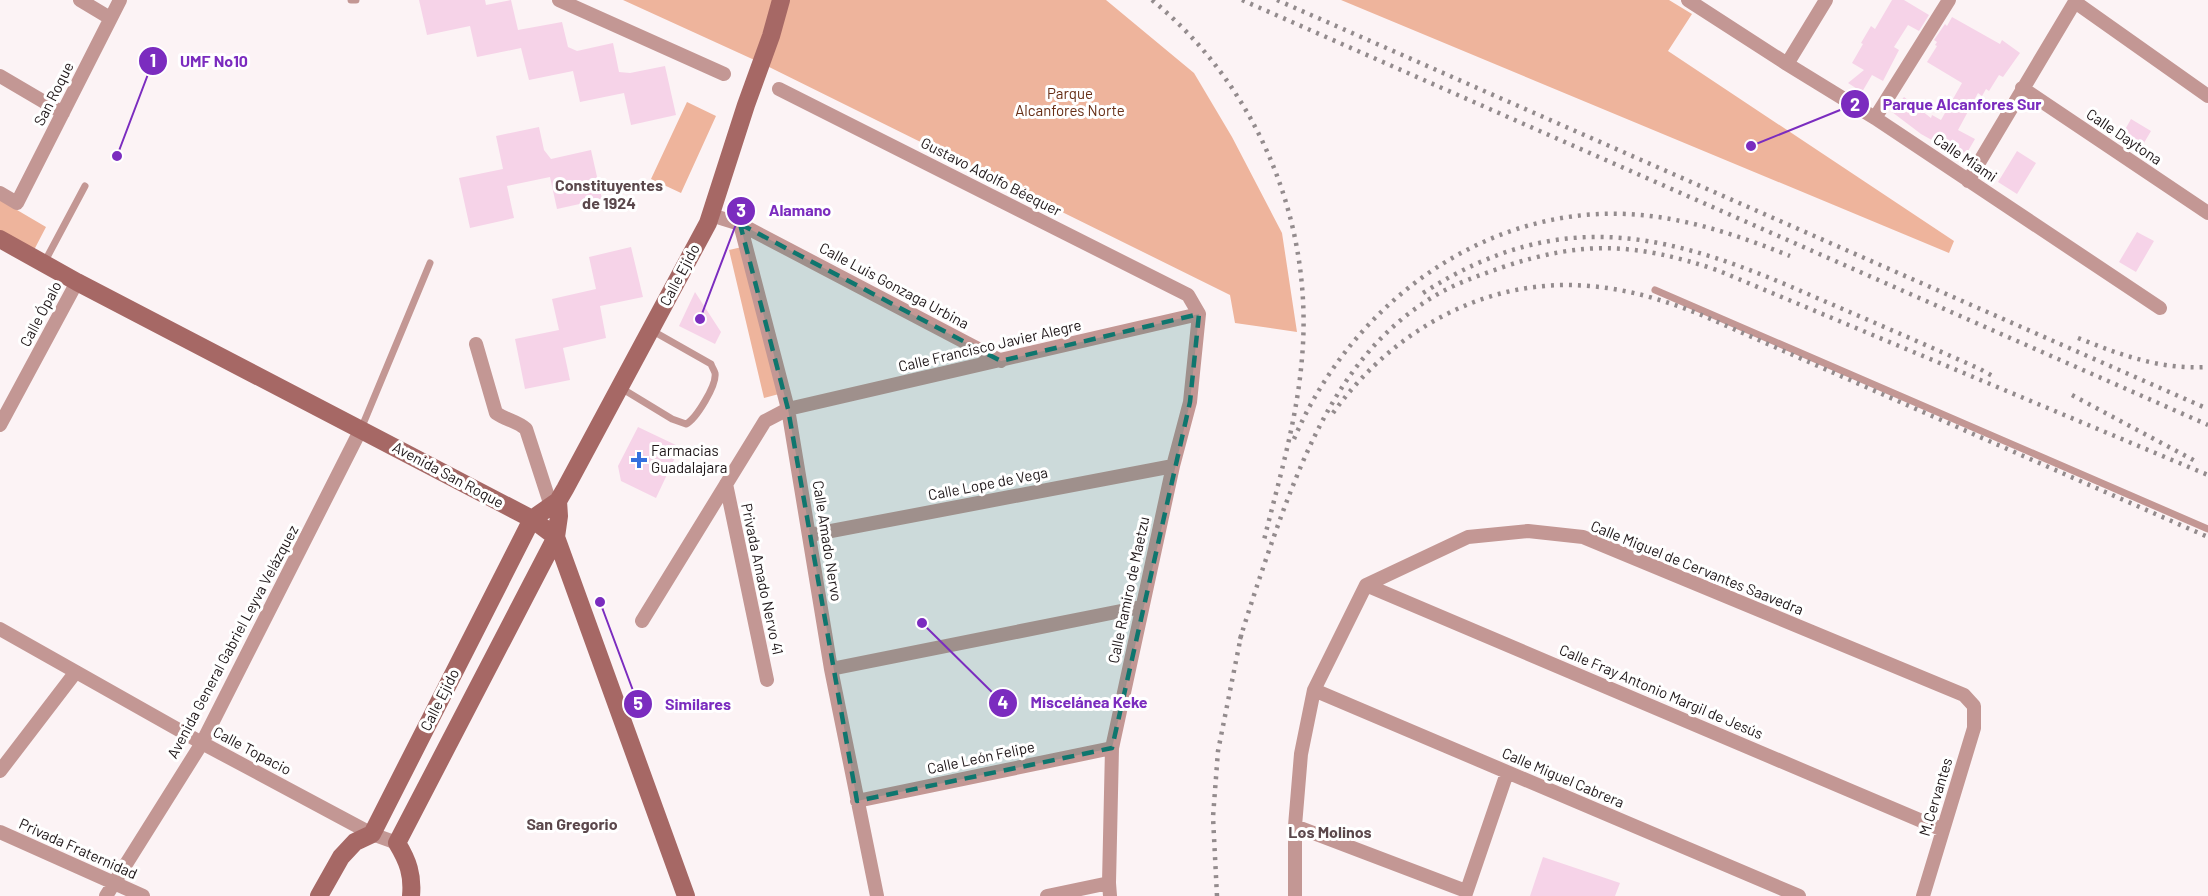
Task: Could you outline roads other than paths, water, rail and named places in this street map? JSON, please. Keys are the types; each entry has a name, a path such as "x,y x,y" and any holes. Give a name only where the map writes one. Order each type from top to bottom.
{"street":[{"path":"80,0 110,18"},
{"name":"San Roque","path":"0,193 17,203 120,0"},
{"path":"559,0 724,74"},
{"name":"Calle Ejido","path":"319,896 341,857 355,842 372,834 532,519 555,503 651,330 711,215 781,0"},
{"name":"Calle Ejido","path":"771,36 794,0"},
{"path":"1787,64 1826,0"},
{"path":"1875,118 1949,0"},
{"name":"Calle Miami","path":"1691,1 1875,118 2160,308"},
{"path":"1968,181 2075,1 2208,96"},
{"path":"0,76 63,113"},
{"name":"Calle Daytona","path":"2022,88 2208,213"},
{"name":"Gustavo Adolfo Béequer","path":"779,89 1188,295 1199,314"},
{"path":"711,215 740,224"},
{"name":"Calle Luis Gonzaga Urbina","path":"740,224 1001,361"},
{"name":"Calle Amado Nervo","path":"740,224 788,409 831,669 877,896"},
{"name":"Avenida San Roque","path":"0,239 76,282 532,519 556,537"},
{"name":"Calle Ópalo","path":"0,425 76,282"},
{"name":"Calle Francisco Javier Alegre","path":"788,409 1199,314"},
{"name":"Calle Ramiro de Maetzu","path":"1109,890 1112,748 1141,607 1190,402 1199,314"},
{"path":"476,344 496,413 505,419 518,422 526,429 555,503"},
{"name":"Privada Amado Nervo 41","path":"642,621 765,421 788,409"},
{"name":"Avenida General Gabriel Leyva Velázquez","path":"110,890 202,742 361,429"},
{"name":"Calle Lope de Vega","path":"810,535 1173,466"},
{"name":"Privada Amado Nervo 41","path":"726,484 767,680"},
{"name":"Calle Ejido","path":"397,843 556,537 559,516 555,503"},
{"name":"Calle Miguel de Cervantes Saavedra","path":"1366,585 1468,537 1528,531 1583,537 1964,695 1974,706"},
{"path":"556,537 686,896"},
{"path":"1295,896 1295,826 1301,754 1314,690 1366,585"},
{"name":"Calle Fray Antonio Margil de Jesús","path":"1366,585 1943,830"},
{"path":"831,669 1141,607"},
{"name":"Calle Topacio","path":"0,629 75,673 372,834 397,843"},
{"path":"0,771 75,673"},
{"name":"Calle Miguel Cabrera","path":"1314,690 1799,896"},
{"name":"M.Cervantes","path":"1923,896 1974,728 1974,706"},
{"name":"Calle León Felipe","path":"857,801 1112,748"},
{"path":"1295,826 1465,894 1507,773"},
{"name":"Privada Fraternidad","path":"0,832 110,890 143,896"},
{"path":"397,843 408,860 412,882 411,896"},
{"path":"1047,896 1109,890"}],"lane":[{"path":"44,264 85,186"},
{"path":"361,429 430,263"},
{"path":"1654,290 2208,529"},
{"path":"619,387 672,419 686,424 695,417 707,397 716,374 711,364 651,330"}],"railway":[{"path":"1152,0 1189,34 1221,73 1249,115 1271,160 1287,208 1298,257 1303,307 1300,382 1286,452 1263,544"},
{"path":"1242,0 2208,425"},
{"path":"1277,0 2208,409"},
{"path":"1294,439 1318,391 1349,347 1385,308 1426,274 1472,247 1521,228 1573,216 1628,214 1649,216 1710,228 1790,256"},
{"path":"1423,293 1475,265 1524,247 1572,238 1620,238 1667,245 1715,258 1765,276 1960,360 1996,378"},
{"path":"1240,639 1276,529 1294,483 1321,423 1356,368 1401,320 1428,300 1464,281 1532,258 1559,252 1610,248 1635,250 1661,254 1717,270 2208,475"},
{"path":"1333,413 1383,357 1413,334 1444,315 1478,301 1513,291 1551,286 1589,286 1619,290 1648,296 1704,316 2208,537"},
{"path":"2078,338 2158,364 2208,367"},
{"path":"2072,395 2199,463"},
{"path":"1217,896 1213,817 1218,751 1242,631"}],"place":[{"name":"Parque Alcanfores Sur","path":"1751,146"},
{"name":"UMF No10","path":"117,156"},
{"name":"Alamano","path":"700,319"},
{"name":"Farmacias Guadalajara","path":"639,460"},
{"name":"Similares","path":"600,602"},
{"name":"Miscelánea Keke","path":"922,623"}],"district":[{"name":"Constituyentes de 1924","path":"609,194"},
{"name":"San Gregorio","path":"572,824"},
{"name":"Los Molinos","path":"1330,832"}],"park label":[{"name":"Parque Alcanfores Norte","path":"1070,102"}]}
